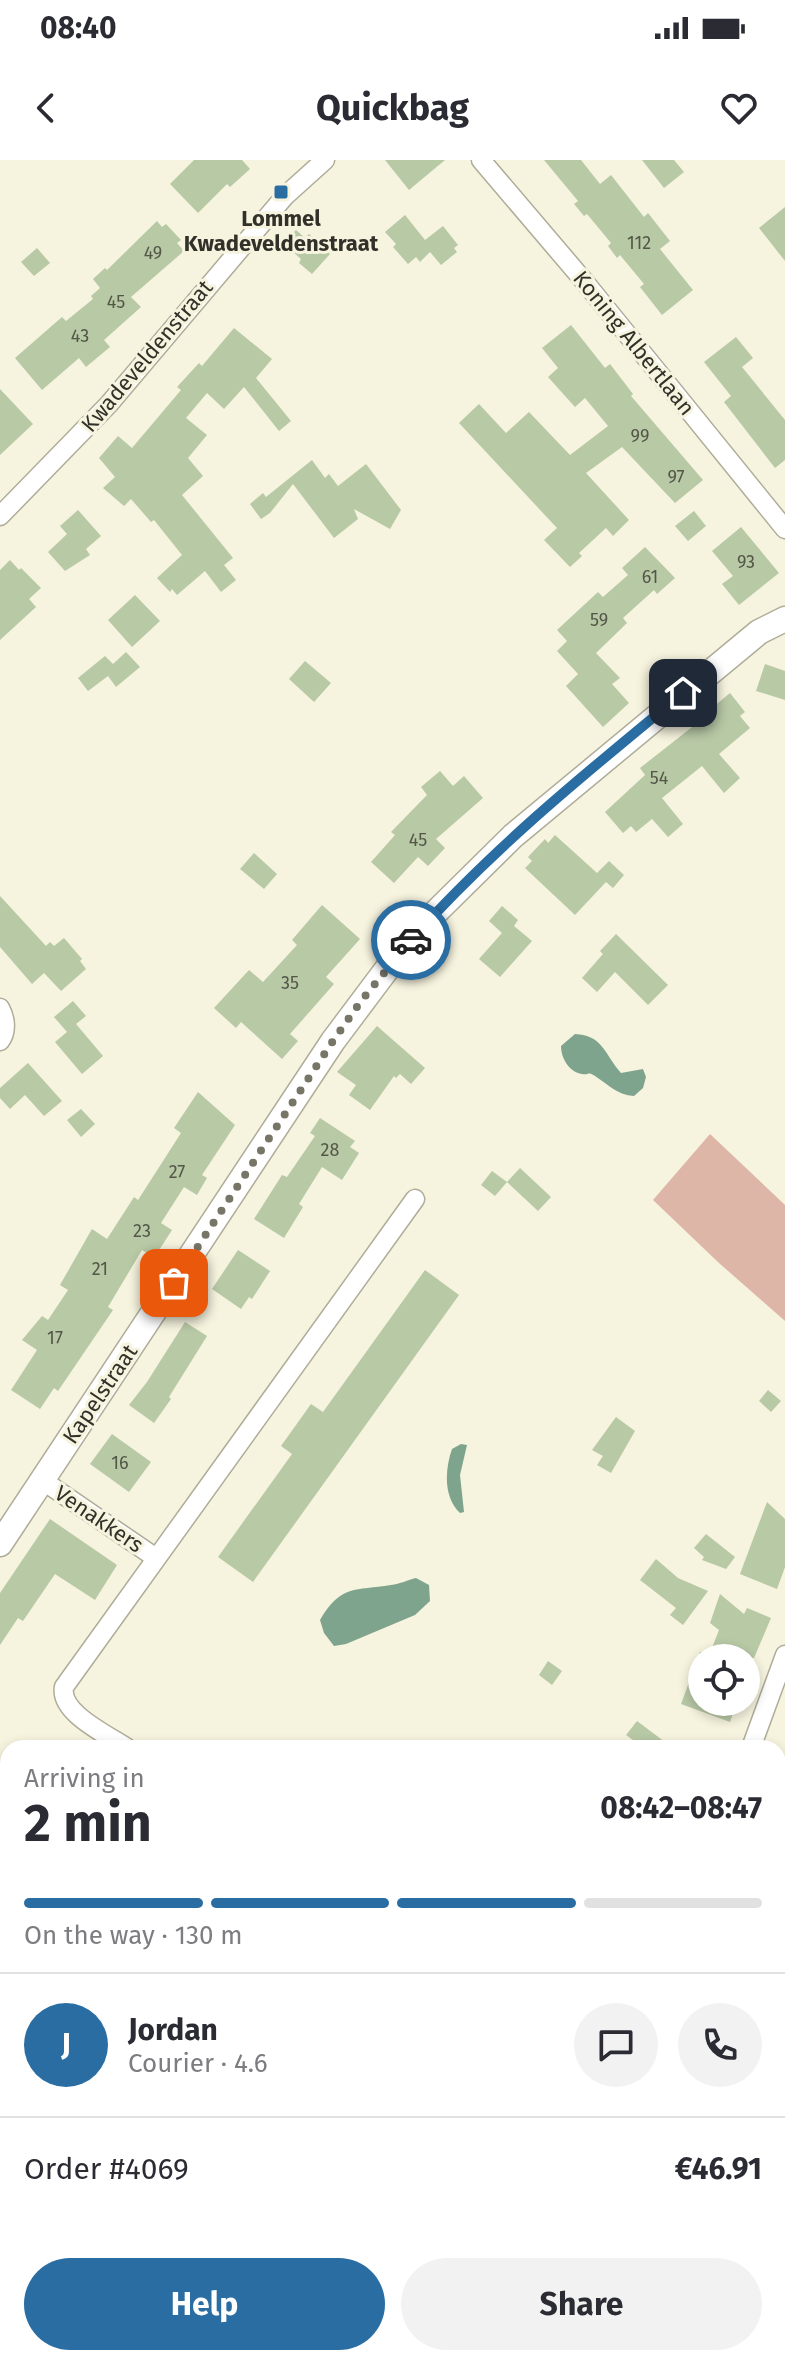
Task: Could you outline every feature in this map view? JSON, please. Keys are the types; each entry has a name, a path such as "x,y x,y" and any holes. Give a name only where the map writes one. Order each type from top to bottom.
{"main road":[{"name":"Kapelstraat","path":"4,1528 42,1480 333,1041 396,957 476,871 569,787 759,632 785,619"}],"street":[{"name":"Kwadeveldenstraat","path":"0,516 109,404 276,206 325,160"},
{"name":"Koning Albertlaan","path":"481,160 584,281 785,529"},
{"path":"0,1008 5,1024 4,1036 0,1041"},
{"path":"115,1740 65,1703 63,1695 68,1680 415,1199"},
{"name":"Venakkers","path":"42,1480 156,1558"},
{"path":"754,1740 785,1655"}],"shaded area":[{"path":"575,1034 598,1042 621,1073 643,1069 646,1077 643,1088 634,1096 623,1094 591,1074 573,1070 564,1060 561,1046"},
{"path":"710,1134 785,1205 785,1321 653,1200"},
{"path":"461,1444 467,1445 460,1475 464,1512 460,1513 448,1491 447,1474 452,1449"},
{"path":"416,1578 429,1585 430,1601 415,1615 346,1644 334,1646 324,1633 320,1620 342,1595"}],"building":[{"path":"194,160 242,160 250,169 230,187 227,184 198,213 170,184"},
{"path":"385,160 445,160 409,190"},
{"path":"544,160 581,160 600,184 611,175 644,217 648,213 670,241 660,249 693,290 662,315 640,287 644,284 620,255 617,258 608,246 611,243 587,214 584,216 574,204 578,201"},
{"path":"642,160 674,160 684,172 664,188"},
{"path":"785,207 785,261 759,228"},
{"path":"405,215 425,240 443,226 458,245 454,248 457,252 441,265 430,252 420,262 416,257 408,264 385,232"},
{"path":"157,221 162,227 166,224 181,240 177,243 184,251 131,297 141,307 104,340 110,347 86,367 79,358 42,390 15,358 62,317 66,321 93,299 91,296 100,288 93,279 105,268 107,270"},
{"path":"296,230 305,238 309,234 330,254 312,274 283,243"},
{"path":"37,248 50,263 34,276 21,262"},
{"path":"571,325 605,368 610,364 633,394 631,396 703,480 675,503 622,447 586,473 629,520 613,536 606,528 579,553 582,556 570,567 544,540 557,528 459,423 479,404 506,433 529,412 570,455 608,426 585,398 575,407 548,377 558,368 542,348"},
{"path":"234,328 272,359 256,378 291,421 279,431 244,387 224,409 207,393 186,418 207,435 188,458 203,476 182,495 233,558 224,565 236,580 221,592 205,571 177,595 157,578 182,555 154,520 151,522 131,499 124,506 103,488 115,477 99,458 118,436 132,448 181,390 177,387 199,363 202,366"},
{"path":"736,337 753,358 742,367 785,420 785,460 775,468 724,402 731,396 704,362"},
{"path":"0,389 33,424 0,455"},
{"path":"312,460 325,478 329,474 338,486 366,464 401,510 390,529 354,509 358,519 334,538 293,484 270,513 261,519 250,504 263,493 266,497"},
{"path":"78,510 101,536 86,549 90,555 65,571 48,552 67,534 60,526"},
{"path":"694,511 706,526 688,541 675,526"},
{"path":"741,527 779,573 739,605 722,584 733,576 712,551"},
{"path":"645,547 675,578 657,594 654,590 623,618 627,623 596,653 620,678 612,684 629,703 603,727 566,686 578,674 557,651 567,641 557,630 598,592 603,597 628,575 622,568"},
{"path":"10,560 41,588 29,599 36,607 0,640 0,570"},
{"path":"135,595 160,621 132,647 108,620"},
{"path":"126,652 140,667 116,687 108,676 88,691 78,678 105,656 113,664"},
{"path":"305,661 331,683 314,702 289,679"},
{"path":"765,664 785,671 785,700 756,691"},
{"path":"730,693 745,712 740,716 750,728 719,754 740,778 724,793 702,766 662,798 683,824 668,837 652,819 636,832 631,826 623,833 605,812 645,775 640,768"},
{"path":"440,771 453,786 464,776 483,798 436,839 445,848 428,866 418,857 394,883 371,862 395,835 391,832 427,795 421,787"},
{"path":"555,835 597,873 609,861 624,875 613,888 606,882 575,915 525,868 532,861 528,857 545,839 548,843"},
{"path":"254,853 277,874 264,889 240,869"},
{"path":"0,896 46,946 50,942 54,946 64,938 82,959 80,961 86,969 61,991 44,973 32,984 0,947"},
{"path":"322,905 360,939 326,977 334,984 290,1034 298,1041 282,1059 241,1022 236,1028 214,1008 249,970 263,982 297,945 292,940"},
{"path":"502,906 518,920 514,926 532,941 500,977 479,959 502,933 489,921"},
{"path":"616,934 668,985 648,1005 615,972 597,992 582,978"},
{"path":"73,1001 86,1016 76,1024 103,1056 82,1074 55,1042 67,1032 54,1017"},
{"path":"377,1026 425,1068 411,1084 400,1074 396,1078 394,1076 370,1110 349,1095 356,1085 337,1072"},
{"path":"28,1063 62,1101 44,1116 25,1095 10,1109 0,1098 0,1088"},
{"path":"198,1092 235,1125 202,1175 207,1178 197,1195 184,1187 161,1223 172,1230 154,1258 142,1250 108,1307 113,1310 58,1391 54,1388 40,1409 11,1390 37,1350 22,1340 42,1316 48,1320 68,1290 60,1285 92,1229 107,1239 134,1197 138,1200 181,1133 174,1128"},
{"path":"81,1109 95,1124 81,1137 67,1120"},
{"path":"320,1118 355,1141 350,1147 359,1153 342,1180 322,1167 299,1204 303,1207 284,1238 254,1219 282,1175 287,1177 315,1136 310,1133"},
{"path":"520,1168 551,1197 538,1211 507,1182"},
{"path":"492,1171 507,1182 495,1196 481,1185"},
{"path":"238,1250 270,1271 252,1299 249,1297 241,1309 212,1289"},
{"path":"425,1270 459,1295 253,1582 218,1557 292,1454 281,1446 311,1404 323,1412"},
{"path":"185,1322 207,1336 154,1423 129,1405"},
{"path":"768,1390 781,1401 771,1412 759,1401"},
{"path":"616,1417 635,1431 611,1473 597,1465 603,1456 592,1450"},
{"path":"112,1434 151,1462 129,1492 90,1464"},
{"path":"767,1502 785,1519 785,1567 777,1589 740,1574"},
{"path":"50,1519 117,1565 95,1600 55,1574 23,1621 18,1618 0,1645 0,1593"},
{"path":"706,1534 735,1557 726,1569 702,1560 704,1557 694,1548"},
{"path":"656,1559 678,1578 708,1591 683,1625 670,1615 676,1608 640,1580"},
{"path":"720,1594 744,1614 747,1608 771,1618 760,1644 714,1644 719,1630 710,1623"},
{"path":"548,1661 562,1671 552,1685 539,1675"},
{"path":"688,1685 688,1707 681,1704"},
{"path":"714,1716 732,1716 730,1722"},
{"path":"637,1721 662,1740 633,1740 626,1735"}],"way so far":[{"path":"174,1283 333,1041 411,940"}],"place":[{"name":"Lommel Kwadeveldenstraat","path":"281,192"}],"route":[{"path":"411,940 513,836 683,693"}]}
